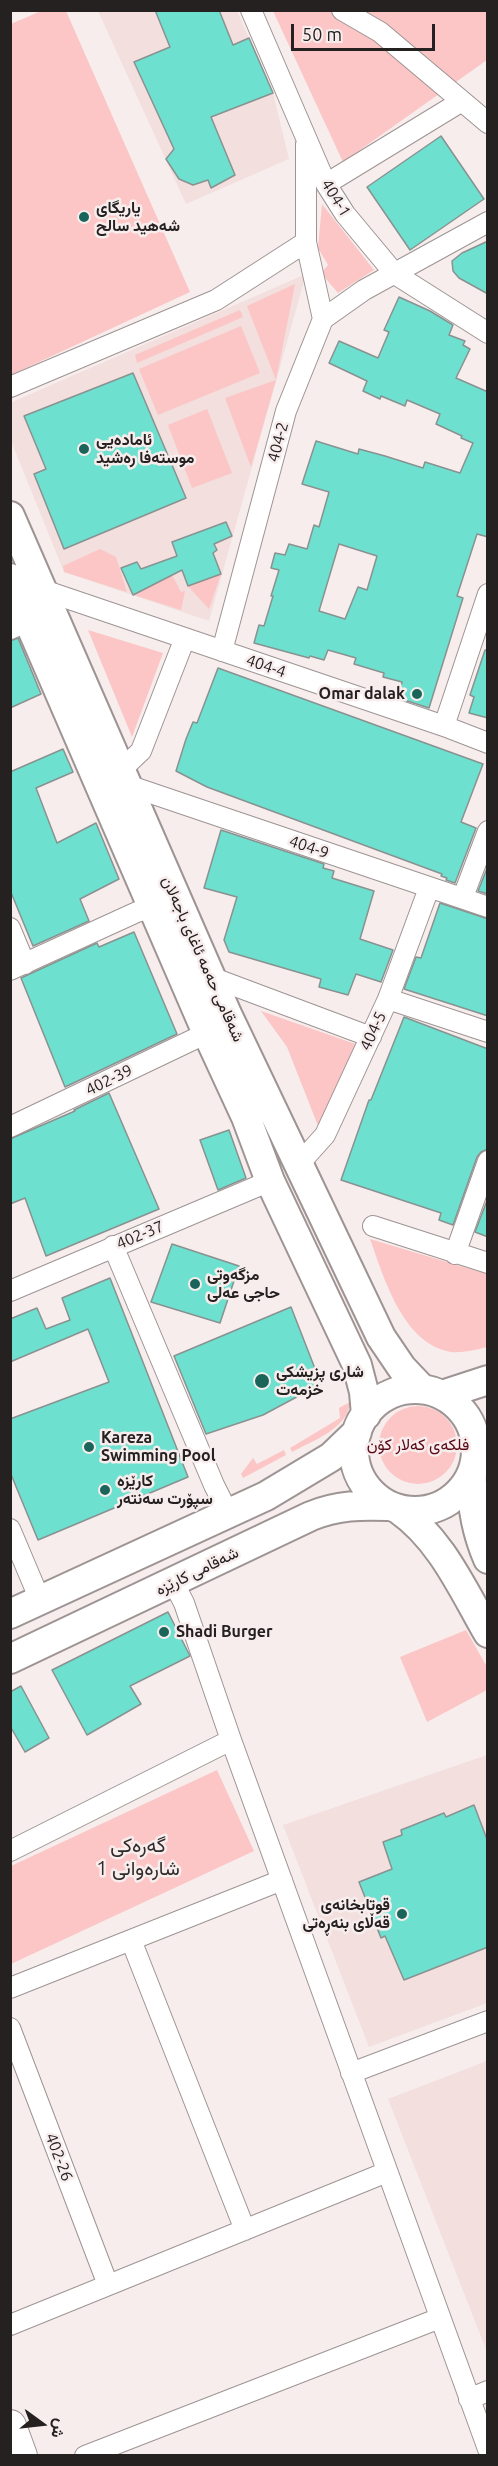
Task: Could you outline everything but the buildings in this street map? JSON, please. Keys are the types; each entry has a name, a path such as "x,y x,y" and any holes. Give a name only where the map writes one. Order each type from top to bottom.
{"main road":[{"name":"شەقامی حەمە ئاغای باجەلان","path":"10,516 211,977 258,1112 270,1181 357,1365 364,1392 361,1424"},
{"name":"شەقامی حەمە ئاغای باجەلان","path":"10,578 19,625 154,908 207,1033 258,1112 298,1164 381,1337 395,1359 432,1392"},
{"path":"10,1614 229,1515 318,1466 331,1457 377,1403 390,1395 405,1390 432,1392 488,1380"},
{"path":"432,1392 459,1407 471,1424 478,1462 472,1501 475,1524 488,1559"},
{"path":"361,1424 354,1450 360,1475 374,1496 424,1530 438,1547 488,1633"},
{"path":"393,1507 424,1510 449,1502 462,1490 478,1462"},
{"name":"شەقامی کارێزە","path":"10,1659 330,1508 360,1504 393,1507"},
{"path":"10,2426 21,2456"}],"street":[{"name":"404-1","path":"251,10 326,184 345,214 395,274 488,333"},
{"path":"342,10 380,32 488,123"},
{"path":"326,184 462,101"},
{"path":"306,136 304,188 306,242 323,320 364,290 488,222"},
{"path":"10,387 216,300 306,242"},
{"name":"404-2","path":"222,651 286,411 323,320"},
{"name":"404-4","path":"43,590 488,743"},
{"path":"444,726 488,594"},
{"path":"126,778 141,751 185,638"},
{"name":"404-9","path":"126,778 429,888 463,897 488,907"},
{"path":"463,897 488,831"},
{"name":"404-5","path":"298,1164 325,1135 388,999 429,888"},
{"path":"10,928 18,967 137,912 154,908"},
{"path":"211,977 371,1037"},
{"path":"388,999 488,1032"},
{"name":"402-39","path":"10,1126 207,1033"},
{"path":"455,1254 488,1161"},
{"name":"402-37","path":"10,1290 270,1181"},
{"path":"373,1226 488,1263"},
{"path":"113,1246 214,1485 229,1515"},
{"path":"10,1529 40,1599"},
{"path":"173,1582 184,1603 231,1740 488,2451 481,2456"},
{"path":"10,1851 231,1740"},
{"path":"10,1988 282,1880"},
{"path":"131,1940 245,2230"},
{"path":"351,2073 488,2021"},
{"name":"402-26","path":"10,2028 108,2285"},
{"path":"10,2325 387,2172"},
{"path":"85,2456 440,2318"},
{"path":"469,2399 488,2391"}],"shaded area":[{"path":"98,11 237,11 273,93 289,159 186,204"},
{"path":"306,274 209,621 64,572 11,441 10,403"},
{"name":"قوتابخانەی قەڵای بنەڕەتی","path":"487,1755 487,2003 369,2047 283,1825"},
{"path":"487,2061 487,2352 388,2099"}],"green space":[{"name":"یاریگای شەهید سالح","path":"41,11 66,11 190,292 11,375 11,24"},
{"path":"273,11 487,11 487,60 343,162"},
{"path":"322,204 374,270 338,293 321,273 328,265 318,248"},
{"path":"295,284 276,380 247,306"},
{"path":"240,310 243,317 137,363 135,355"},
{"path":"241,326 260,373 158,415 139,369"},
{"path":"276,380 251,467 225,398"},
{"path":"207,409 232,473 192,488 168,425"},
{"path":"100,549 116,557 127,592 64,572 63,566"},
{"path":"221,574 209,609 188,586"},
{"path":"172,575 181,592 185,591 181,610 134,595"},
{"path":"88,630 163,653 132,737"},
{"path":"261,1011 361,1046 324,1141 287,1047"},
{"path":"370,1239 487,1274 487,1347 451,1352 434,1346 420,1336 408,1323 389,1290"},
{"path":"350,1402 343,1420 336,1427 292,1452 290,1448 340,1418 339,1408"},
{"name":"فلکەی کەلار کۆن","path":"418,1406 433,1409 446,1417 454,1430 457,1445 454,1460 446,1473 433,1481 418,1484 403,1481 390,1473 382,1460 379,1445 382,1430 390,1417 403,1409"},
{"path":"284,1450 286,1455 243,1478 241,1474 253,1458 257,1464"},
{"path":"466,1630 487,1667 487,1690 427,1722 400,1657"},
{"path":"217,1770 254,1851 11,1964 11,1866"}],"place":[{"name":"یاریگای شەهید سالح","path":"84,217"},
{"name":"ئامادەیی موستەفا رەشید","path":"84,449"},
{"name":"Omar dalak","path":"417,694"},
{"name":"مزگەوتی حاجی عەلی","path":"195,1284"},
{"name":"شاری پزیشکی خزمەت","path":"262,1381"},
{"name":"Kareza Swimming Pool","path":"89,1447"},
{"name":"کارێزە سپۆرت سەنتەر","path":"105,1490"},
{"name":"Shadi Burger","path":"164,1632"},
{"name":"قوتابخانەی قەڵای بنەڕەتی","path":"402,1914"}],"district":[{"name":"گەرەکی شارەوانی 1","path":"138,1856"}]}
